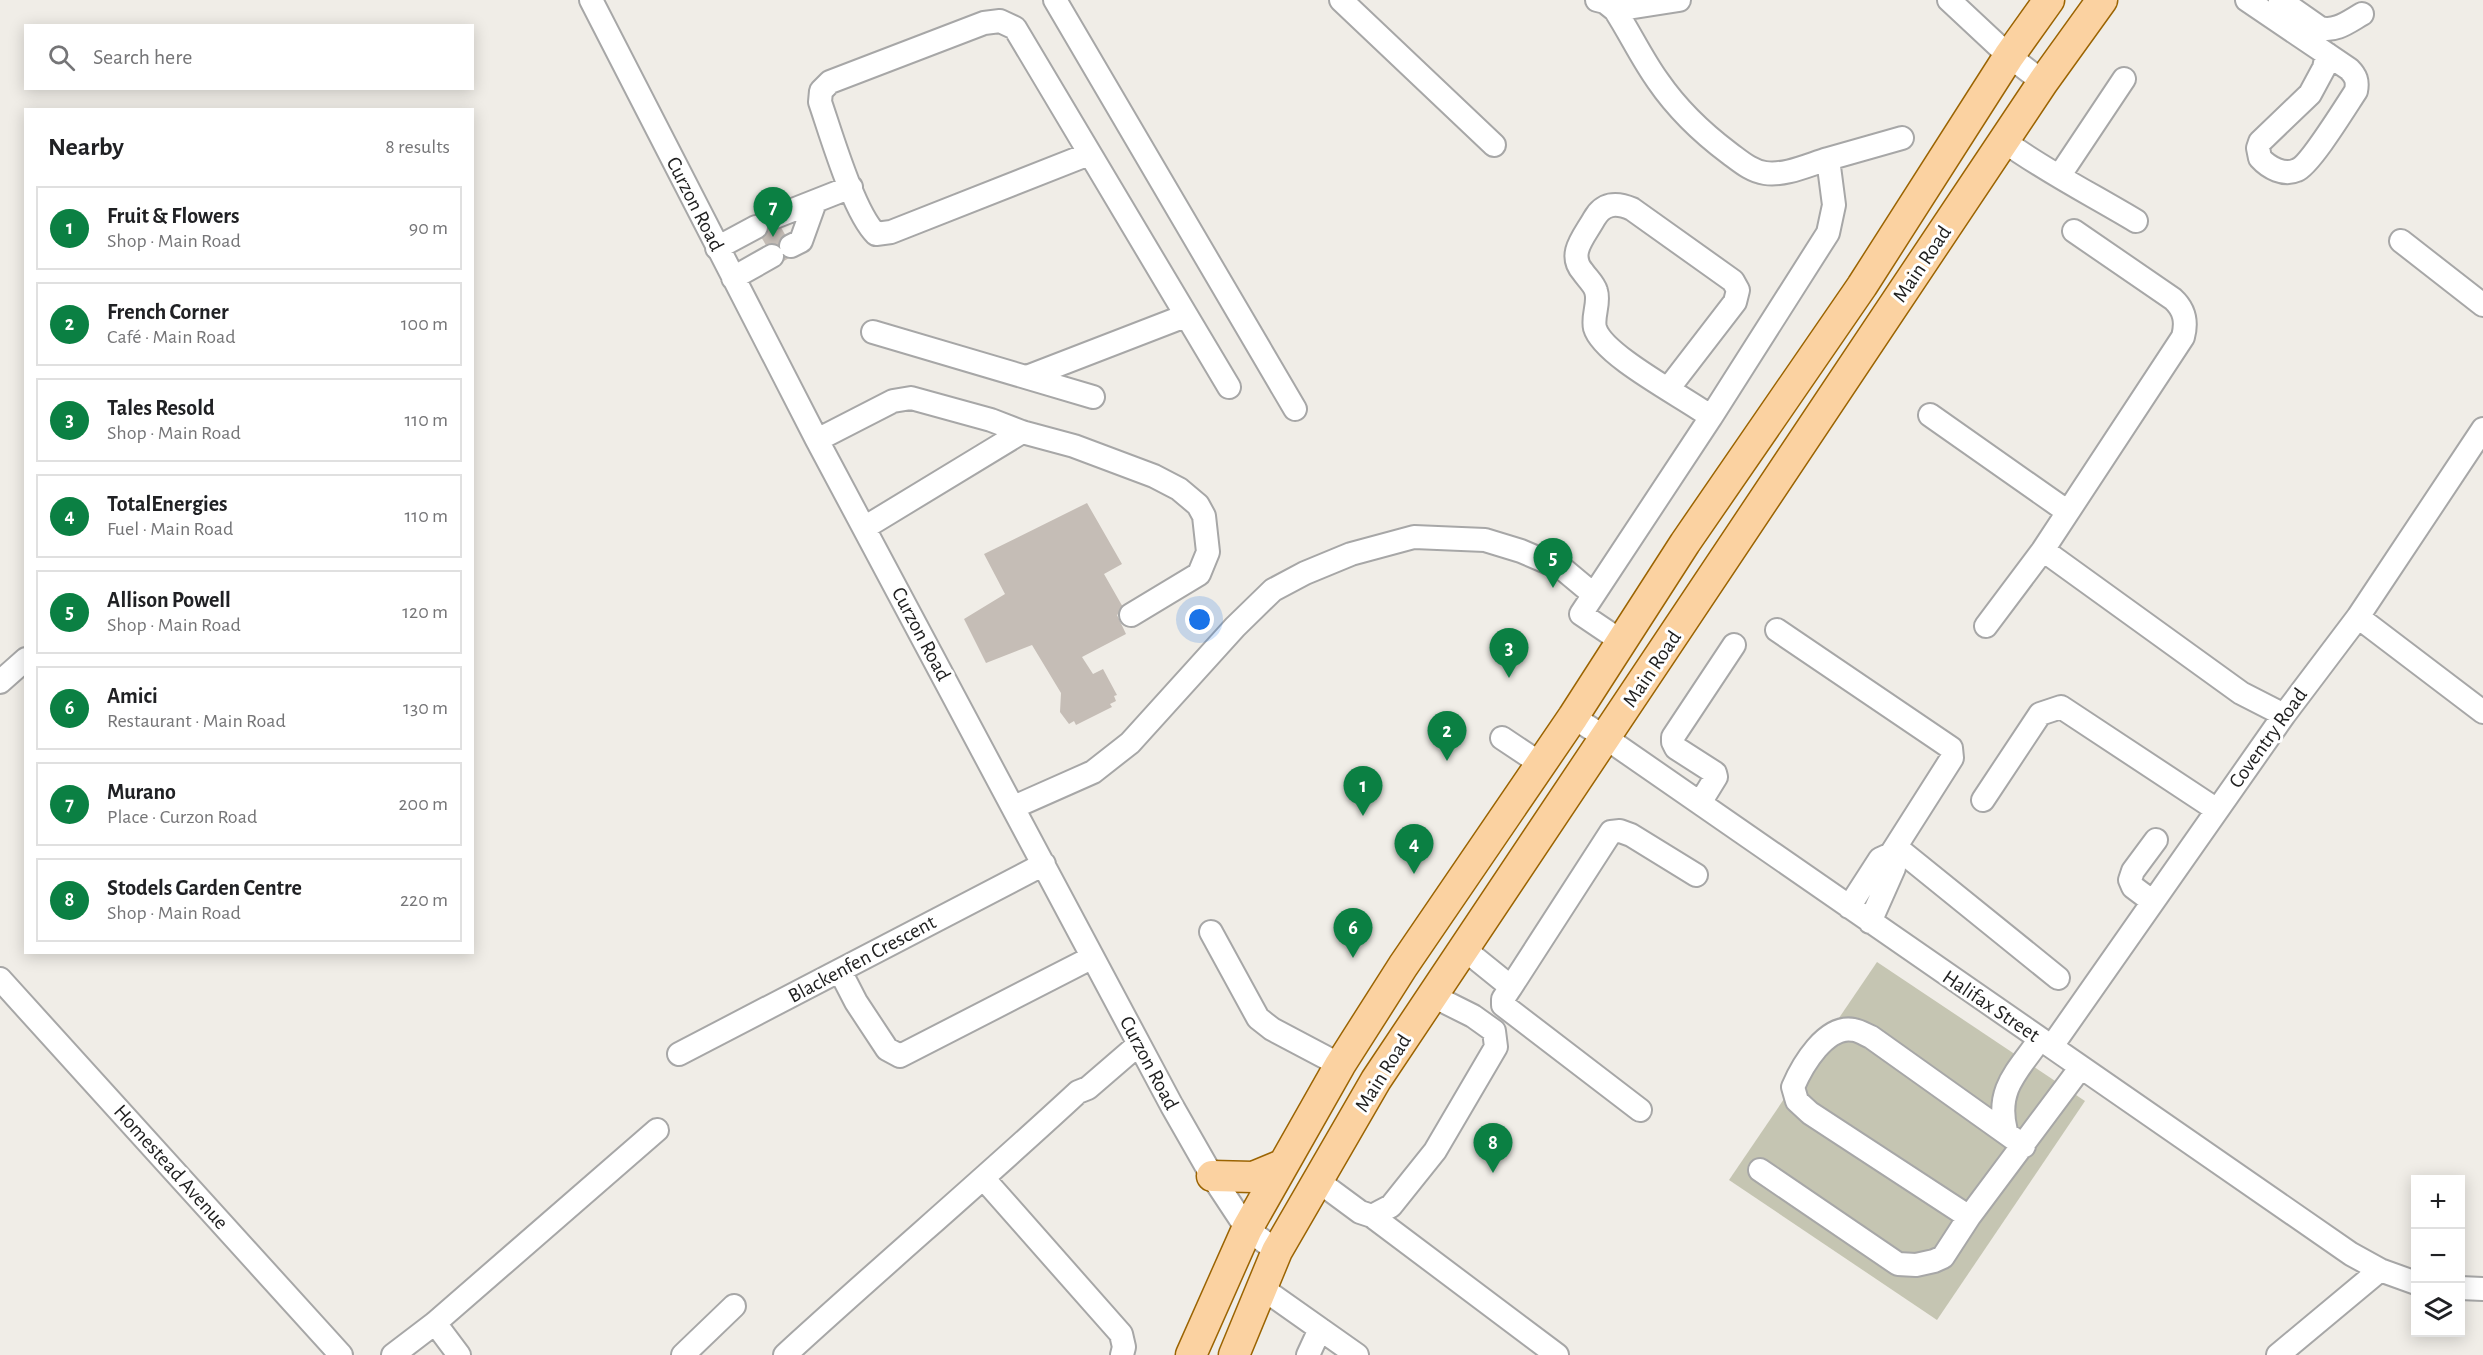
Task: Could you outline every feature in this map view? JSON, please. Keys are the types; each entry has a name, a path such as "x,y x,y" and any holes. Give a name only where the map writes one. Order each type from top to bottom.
{"main road":[{"name":"Main Road","path":"1191,1355 1247,1229 1340,1065 1403,966 1573,717 1685,543 1862,286 2009,56 2049,0"},
{"name":"Main Road","path":"1234,1355 1277,1251 1376,1080 2043,82 2102,0"},
{"path":"1212,1176 1253,1177 1282,1165"}],"street":[{"path":"1055,0 1295,409"},
{"path":"1341,0 1494,145"},
{"path":"1679,0 1606,5 1657,81 1684,114 1708,137 1741,162 1758,172 1781,173 1902,138"},
{"path":"1949,0 2009,56 2043,82"},
{"path":"2247,0 2327,54 2355,75 2356,91 2303,167 2291,172 2275,169 2260,158 2258,148 2260,142 2310,94 2324,68 2327,54"},
{"path":"2280,0 2320,28 2327,30 2333,30 2362,14"},
{"name":"Curzon Road","path":"598,2 717,248 1014,807 1091,958 1212,1176 1247,1229 1277,1251"},
{"path":"1089,154 891,232 876,234 869,227 851,187 819,102 821,91 830,82 993,21 1000,21 1015,28 1229,387"},
{"path":"2060,175 2124,79"},
{"path":"2004,141 2039,167 2060,175 2136,221"},
{"path":"1621,641 1581,614 1711,417 1828,233 1834,205 1828,159"},
{"path":"717,248 792,208 815,202 851,187"},
{"path":"733,278 801,241 815,202"},
{"path":"1668,389 1735,302 1738,290 1733,281 1632,208 1610,204 1596,214 1575,256 1576,264 1596,290 1594,326 1604,341 1626,362 1711,417"},
{"path":"1986,626 2043,550 2183,337 2186,326 2180,306 2173,299 2074,231"},
{"path":"2401,241 2483,304"},
{"path":"1027,377 1185,316"},
{"path":"873,332 1093,397"},
{"path":"818,440 893,401 911,398 1074,446 1154,476 1179,489 1198,505 1204,516 1208,552 1204,566 1198,574 1131,615"},
{"path":"1930,415 2068,512"},
{"name":"Coventry Road","path":"2006,1131 2002,1103 2007,1089 2046,1043 2153,902 2284,715 2358,617 2483,429"},
{"path":"864,528 1022,432"},
{"path":"1014,807 1093,772 1130,743 1235,627 1273,590 1286,582 1351,554 1414,537 1485,540 1521,551 1563,569 1593,594"},
{"path":"2043,550 2241,693 2284,715"},
{"path":"2358,617 2483,712"},
{"path":"1777,630 1951,748 1952,759 1894,850 1880,859 1849,907"},
{"path":"1700,803 1716,777 1715,773 1676,748 1672,742 1673,737 1734,645"},
{"path":"0,682 24,661"},
{"path":"1983,800 2040,714 2061,707 2217,810"},
{"name":"Halifax Street","path":"1573,717 2351,1254 2380,1270 2411,1282"},
{"path":"1502,738 1541,764"},
{"path":"1640,1110 1503,1005 1503,999 1611,832 1620,831 1631,835 1696,875"},
{"path":"2153,902 2133,887 2130,880 2133,871 2156,840"},
{"path":"1870,922 1894,868 1894,850"},
{"path":"1894,850 2058,978"},
{"name":"Blackenfen Crescent","path":"679,1054 1044,864"},
{"path":"1211,932 1258,1018 1272,1029 1340,1065"},
{"path":"1464,949 1511,987"},
{"path":"840,971 855,1002 887,1049 900,1056 1091,958"},
{"name":"Homestead Avenue","path":"0,979 341,1355"},
{"path":"1372,1216 1391,1206 1435,1151 1496,1047 1494,1031 1473,1016 1433,996"},
{"path":"1969,1217 1810,1113 1797,1101 1793,1087 1803,1065 1820,1045 1838,1031 1853,1030 1871,1037 2024,1146"},
{"path":"785,1355 882,1265 984,1179 1078,1092 1081,1080 1136,1039"},
{"path":"1760,1170 1899,1264 1925,1263 1943,1257 1969,1217 2081,1067"},
{"path":"393,1355 435,1323 657,1130"},
{"path":"984,1179 1121,1334 1124,1347 1122,1355"},
{"path":"1318,1181 1360,1212 1372,1216 1557,1355"},
{"path":"2278,1355 2380,1270"},
{"path":"1262,1288 1357,1355"},
{"path":"2465,1288 2483,1289"},
{"path":"683,1355 734,1306"},
{"path":"435,1323 459,1355"},
{"path":"1308,1355 1320,1329"}],"shaded area":[{"path":"1877,962 2085,1101 1937,1320 1729,1180"}],"building":[{"path":"769,206 796,254 777,265 750,217"},
{"path":"1087,503 1122,564 1104,574 1124,609 1117,615 1126,634 1082,657 1093,674 1103,669 1117,695 1114,696 1116,701 1110,704 1112,707 1076,725 1074,721 1069,724 1060,712 1061,693 1032,645 986,663 964,619 1005,594 984,554"}],"place":[{"name":"Murano","path":"773,237"},
{"name":"Allison Powell","path":"1553,588"},
{"name":"Tales Resold","path":"1509,678"},
{"name":"French Corner","path":"1447,761"},
{"name":"Fruit & Flowers","path":"1363,816"},
{"name":"TotalEnergies","path":"1414,874"},
{"name":"Amici","path":"1353,958"},
{"name":"Stodels Garden Centre","path":"1493,1173"}]}
